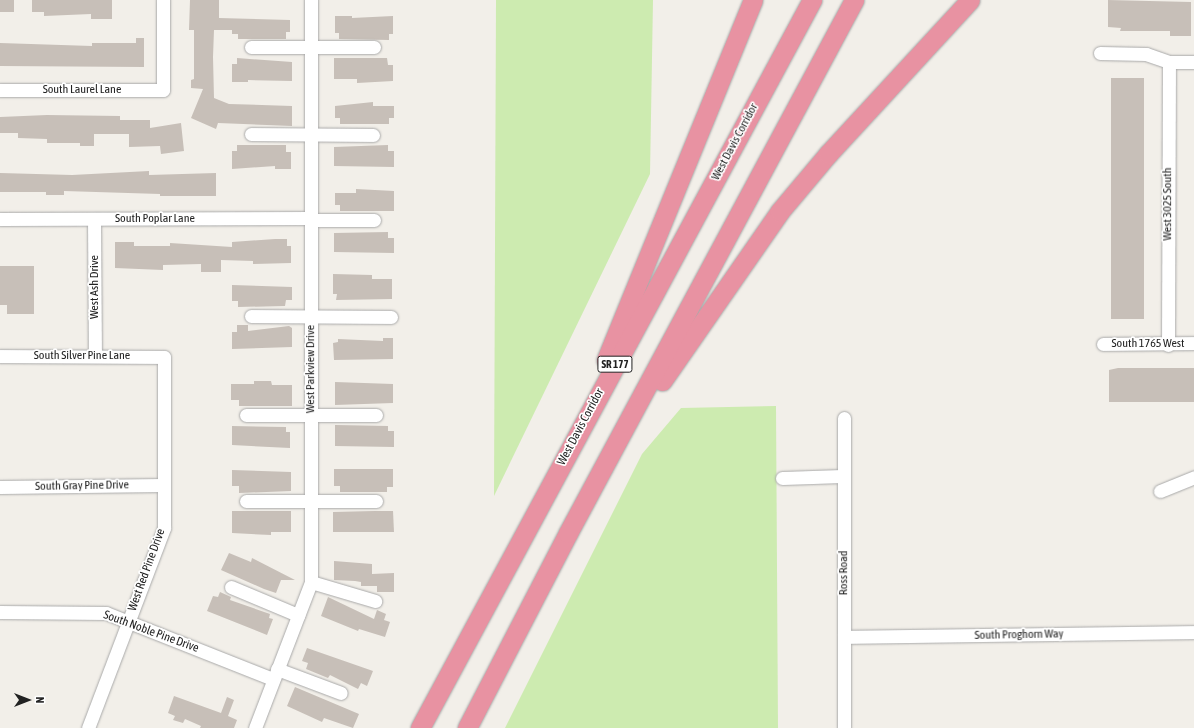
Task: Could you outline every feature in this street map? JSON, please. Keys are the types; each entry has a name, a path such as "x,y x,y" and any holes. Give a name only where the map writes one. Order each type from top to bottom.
{"highway":[{"path":"575,438 753,0"},
{"name":"West Davis Corridor","path":"420,728 812,0"},
{"path":"467,728 623,431 854,0"},
{"path":"623,431 675,362 744,259 780,211 828,154 970,0"}],"street":[{"name":"South Laurel Lane","path":"0,90 163,90 164,0"},
{"name":"West Parkview Drive","path":"255,728 311,582 311,0"},
{"path":"251,47 374,47"},
{"path":"1100,54 1146,54 1169,62 1194,62"},
{"name":"West 3025 South","path":"1168,345 1169,62"},
{"path":"251,134 373,135"},
{"name":"South Poplar Lane","path":"0,219 374,220"},
{"name":"West Ash Drive","path":"94,219 95,356"},
{"path":"251,316 391,317"},
{"name":"South 1765 West","path":"1103,344 1194,344"},
{"name":"South Silver Pine Lane","path":"0,356 164,356"},
{"name":"West Red Pine Drive","path":"88,728 164,528 164,356"},
{"path":"246,415 376,415"},
{"name":"Ross Road","path":"844,418 844,728"},
{"path":"782,478 843,476"},
{"path":"1160,491 1194,477"},
{"name":"South Gray Pine Drive","path":"0,487 164,485"},
{"path":"246,501 376,501"},
{"path":"311,582 375,601"},
{"path":"231,588 298,615"},
{"name":"South Noble Pine Drive","path":"0,612 106,613 275,674 341,694"},
{"name":"South Proghorn Way","path":"844,637 1194,632"}],"green space":[{"path":"496,0 653,0 650,174 494,496"},
{"path":"776,406 778,728 505,728 642,454 681,408"}],"building":[{"path":"0,0 14,0 14,12 0,12"},
{"path":"32,0 112,0 112,19 91,19 91,14 44,16 44,12 32,12"},
{"path":"190,0 219,0 219,18 290,20 290,32 286,32 286,39 238,39 238,34 232,34 232,30 214,30 213,57 214,98 229,104 292,106 292,126 218,123 216,129 191,118 203,89 191,88 191,80 194,79 194,30 189,30"},
{"path":"1108,0 1191,2 1191,36 1170,36 1170,31 1120,31 1121,28 1108,27"},
{"path":"335,16 352,16 352,18 393,16 393,34 389,34 389,40 339,39 339,33 335,33"},
{"path":"136,38 144,38 144,67 0,66 0,43 92,46 92,43 136,43"},
{"path":"237,58 292,62 292,81 248,80 248,82 232,82 232,64 237,64"},
{"path":"334,58 387,58 388,65 393,65 393,81 357,83 357,79 334,79"},
{"path":"1111,78 1144,78 1144,319 1111,319"},
{"path":"373,102 373,106 394,106 394,118 389,118 389,124 340,124 340,118 335,118 335,106"},
{"path":"47,115 120,116 120,120 150,120 150,128 181,123 184,151 161,154 160,146 129,147 129,134 94,134 94,146 80,146 80,143 47,143 47,139 18,138 18,133 0,133 0,117"},
{"path":"237,145 286,145 286,152 291,152 291,169 275,169 275,166 232,169 232,151 237,151"},
{"path":"388,145 388,151 394,151 394,167 334,166 334,147"},
{"path":"149,171 149,175 216,173 216,196 160,196 160,194 64,191 64,195 46,195 46,192 0,192 0,173 72,175"},
{"path":"356,189 394,191 394,211 340,211 340,205 335,205 335,193 356,193"},
{"path":"388,232 388,238 394,238 394,253 334,252 334,233"},
{"path":"287,239 287,246 291,246 291,263 253,264 253,261 221,260 221,272 201,272 201,264 163,265 163,270 115,268 115,242 134,242 134,246 170,246 170,243 232,247 232,242"},
{"path":"0,266 34,266 34,314 7,314 7,305 0,305"},
{"path":"333,274 372,275 372,279 392,279 392,299 336,300 337,294 333,294"},
{"path":"232,285 292,287 292,300 286,300 285,306 238,307 238,301 232,301"},
{"path":"237,325 248,325 248,331 289,326 292,328 292,347 232,349 232,332 237,332"},
{"path":"383,338 393,338 393,359 334,360 333,343 338,342 338,339 383,341"},
{"path":"1118,368 1194,368 1194,402 1109,402 1109,370"},
{"path":"254,381 271,381 272,385 292,385 292,406 239,406 239,400 231,400 231,384 254,384"},
{"path":"335,382 393,384 393,403 335,405"},
{"path":"335,425 388,426 388,431 394,431 394,447 335,446"},
{"path":"232,426 286,427 286,432 290,432 290,448 232,445"},
{"path":"334,469 393,469 393,487 387,487 387,492 340,492 340,486 334,486"},
{"path":"232,470 291,472 291,491 239,493 239,486 232,486"},
{"path":"232,511 291,511 291,532 271,532 271,535 232,533"},
{"path":"393,511 394,532 333,532 333,512"},
{"path":"229,553 251,562 252,558 295,580 281,580 276,593 264,589 221,570"},
{"path":"334,561 372,564 372,574 394,573 394,592 377,592 377,586 361,586 361,582 334,580"},
{"path":"220,592 231,597 230,600 270,614 269,618 273,619 267,635 207,611 213,596 218,597"},
{"path":"328,597 374,619 377,610 386,614 384,620 390,622 385,637 359,629 358,631 321,616"},
{"path":"307,648 373,671 367,686 361,683 358,689 330,675 328,678 306,669 308,663 302,661"},
{"path":"295,687 359,714 353,728 324,718 322,722 287,706"},
{"path":"174,696 221,713 227,697 234,700 228,716 237,720 234,728 200,728 201,726 185,719 183,723 173,720 175,716 168,713"}]}
